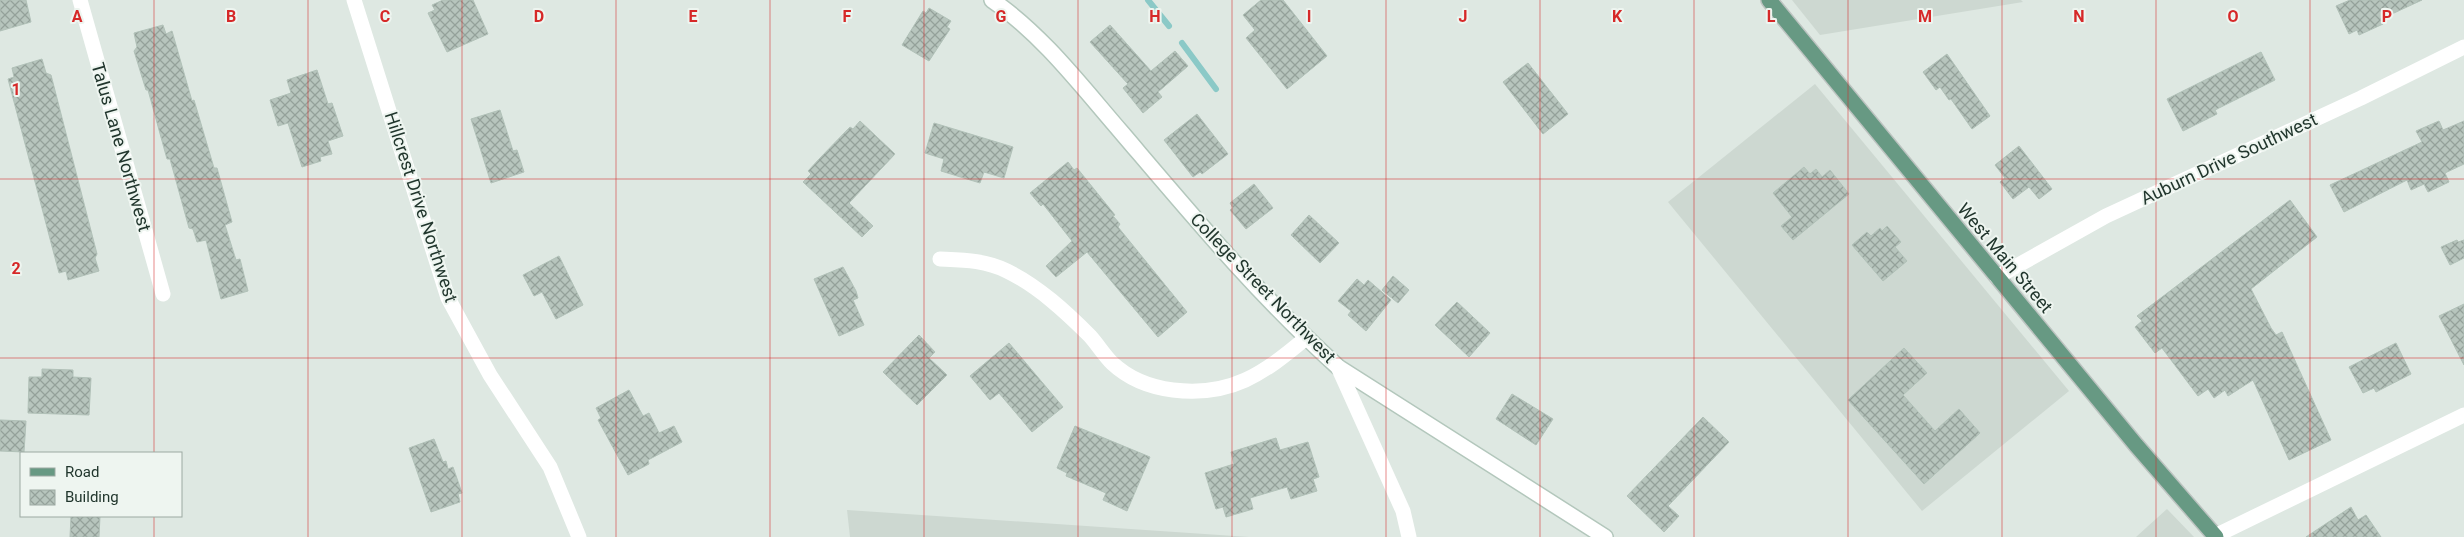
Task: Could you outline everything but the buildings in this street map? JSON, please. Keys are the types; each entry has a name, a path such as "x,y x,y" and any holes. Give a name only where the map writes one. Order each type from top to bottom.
{"main road":[{"name":"West Main Street","path":"1769,0 2136,446 2216,537"}],"street":[{"name":"Talus Lane Northwest","path":"80,0 163,294"},
{"name":"Hillcrest Drive Northwest","path":"354,0 448,298 490,374 550,467 579,537"},
{"name":"College Street Northwest","path":"992,0 1055,56 1245,275 1306,338 1338,367 1605,537"},
{"name":"Auburn Drive Southwest","path":"1997,277 2106,216 2361,98 2464,47"},
{"path":"940,259 977,260 1006,270 1036,288 1090,337 1111,362 1134,380 1164,389 1193,392 1218,390 1246,380 1277,362 1306,338"},
{"path":"1338,367 1403,511 1409,537"},
{"path":"2216,537 2464,415"}],"shaded area":[{"path":"1792,0 2021,0 2023,2 1820,35"},
{"path":"1815,84 2069,391 1922,511 1668,202"},
{"path":"2167,509 2194,537 2136,537"},
{"path":"847,510 1249,537 850,537"}],"waterway":[{"path":"1148,0 1169,26"},
{"path":"1182,43 1216,89"}]}
